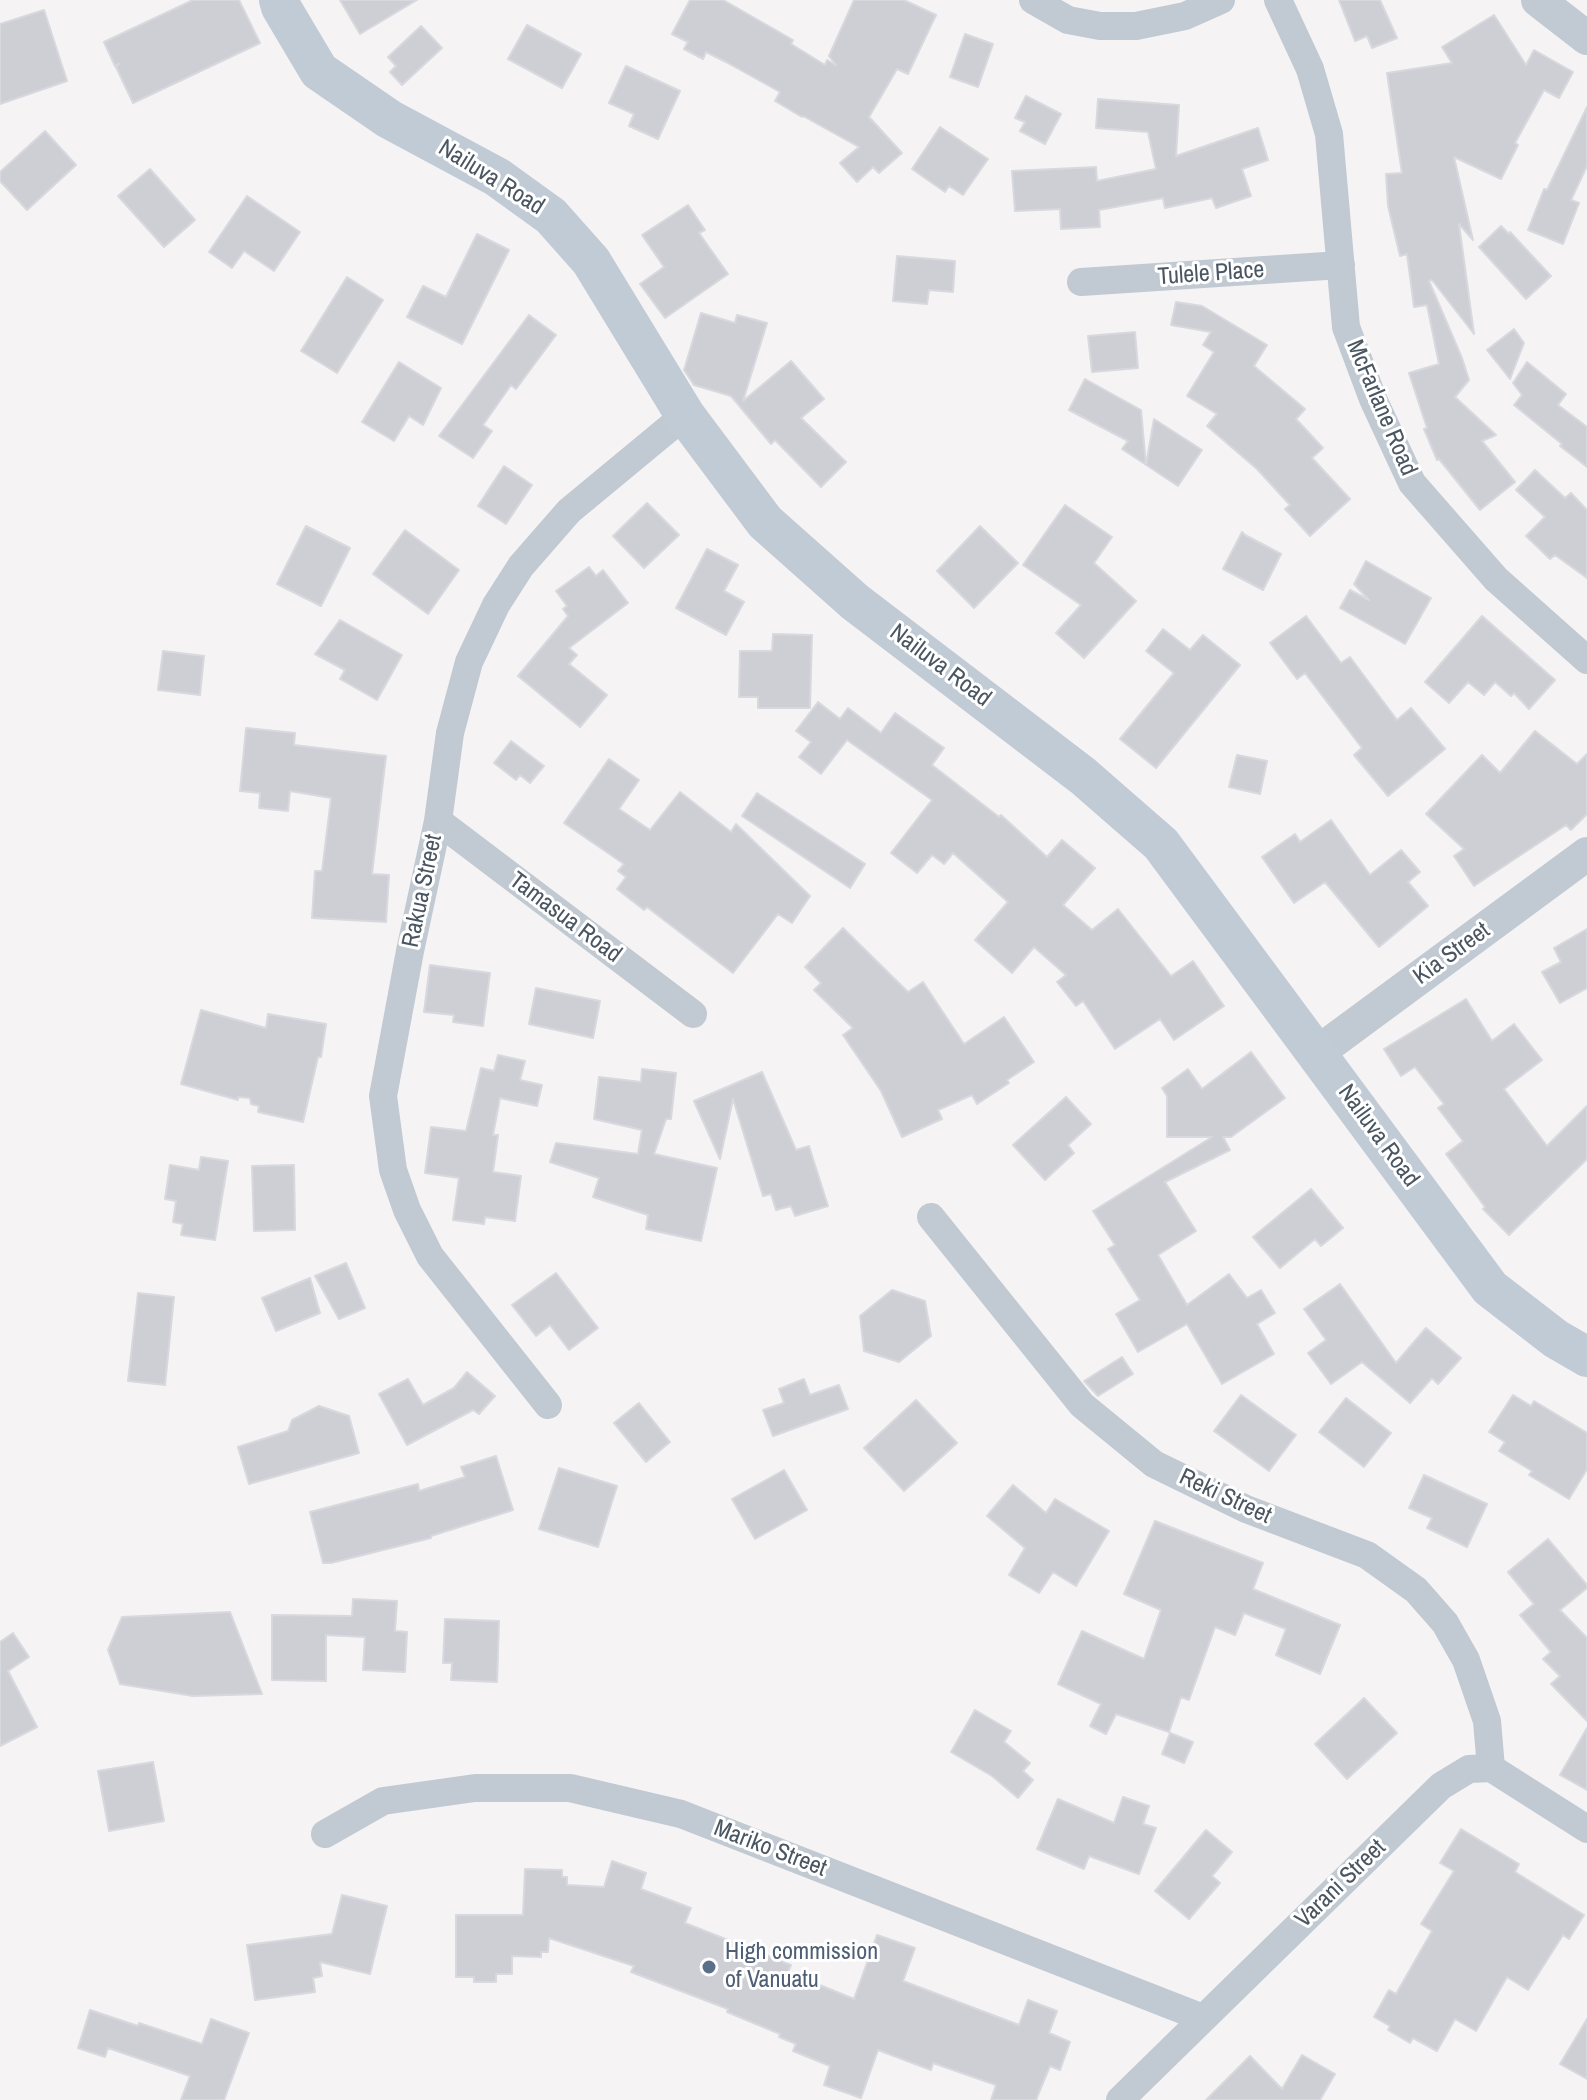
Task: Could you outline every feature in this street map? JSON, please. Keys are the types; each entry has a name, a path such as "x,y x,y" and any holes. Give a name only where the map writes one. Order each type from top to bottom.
{"main road":[{"name":"Nailuva Road","path":"279,0 319,71 389,119 497,177 551,216 591,261 685,415 765,522 855,602 1083,776 1161,844 1490,1288 1556,1339 1587,1357"}],"street":[{"path":"1033,0 1068,20 1100,26 1136,26 1185,16 1221,0"},
{"name":"McFarlane Road","path":"1278,0 1310,69 1329,134 1346,327 1373,399 1412,483 1496,579 1587,660"},
{"path":"1538,0 1583,29"},
{"name":"Tulele Place","path":"1081,282 1341,265"},
{"name":"Rakua Street","path":"548,1405 430,1256 407,1210 393,1170 383,1096 438,821 450,733 469,662 496,605 521,566 569,511 685,415"},
{"name":"Tamasua Road","path":"438,821 693,1014"},
{"name":"Kia Street","path":"1317,1053 1587,854"},
{"name":"Reki Street","path":"931,1217 1082,1405 1154,1464 1246,1509 1367,1555 1416,1590 1445,1623 1466,1660 1487,1721 1491,1768"},
{"path":"1491,1768 1587,1829"},
{"name":"Varani Street","path":"1120,2100 1441,1786 1469,1769 1491,1768"},
{"name":"Mariko Street","path":"325,1834 383,1801 475,1788 570,1788 681,1814 1203,2018"}],"building":[{"path":"193,0 239,0 260,43 133,103 116,67 119,64 115,66 104,42"},
{"path":"340,0 417,0 360,34"},
{"path":"690,0 723,0 793,40 791,44 825,65 827,60 836,65 829,56 854,0 904,0 936,15 908,74 897,69 869,117 902,153 879,173 873,167 857,182 840,163 859,147 775,101 780,92 706,52 703,59 684,49 688,42 672,34"},
{"path":"1339,0 1380,0 1397,38 1372,48 1367,36 1355,41"},
{"path":"44,10 67,81 0,104 0,24"},
{"path":"1494,15 1526,65 1534,50 1573,72 1559,98 1544,90 1515,143 1518,145 1501,179 1454,157 1473,240 1459,224 1474,334 1432,280 1429,281 1469,380 1455,397 1496,435 1482,441 1515,482 1480,510 1437,460 1424,429 1427,428 1409,373 1439,364 1427,305 1414,307 1407,254 1400,256 1388,206 1386,174 1402,173 1387,73 1452,63 1442,47"},
{"path":"527,25 581,54 562,88 508,59"},
{"path":"421,26 442,48 402,85 390,72 396,66 388,57"},
{"path":"965,34 993,44 978,87 950,77"},
{"path":"626,66 680,91 658,139 629,126 634,114 609,103"},
{"path":"1026,96 1061,114 1045,144 1020,131 1025,122 1015,118"},
{"path":"1098,99 1179,105 1176,156 1258,128 1268,160 1242,169 1251,196 1216,208 1212,198 1165,208 1163,198 1099,210 1100,227 1061,229 1060,209 1015,211 1012,171 1096,167 1097,181 1156,169 1148,132 1096,128"},
{"path":"1587,107 1587,166 1571,200 1579,203 1563,244 1528,230 1544,189 1547,190"},
{"path":"940,127 988,159 963,195 949,186 945,192 912,169"},
{"path":"45,131 76,165 27,210 0,181 0,172"},
{"path":"150,169 195,220 164,247 118,196"},
{"path":"247,196 300,232 274,271 244,251 232,268 209,252"},
{"path":"688,205 705,230 699,233 728,274 665,318 640,284 664,267 642,235"},
{"path":"1501,226 1551,276 1526,299 1479,247"},
{"path":"477,234 509,250 462,344 407,317 423,286 446,297"},
{"path":"897,256 955,261 953,292 929,290 927,304 893,301"},
{"path":"347,277 383,300 337,373 301,351"},
{"path":"1176,302 1202,306 1267,345 1254,366 1305,409 1296,419 1323,448 1312,458 1350,499 1310,536 1285,509 1290,505 1257,469 1207,426 1217,414 1187,396 1214,352 1203,345 1211,332 1171,325"},
{"path":"701,313 735,323 737,315 767,323 743,401 791,361 824,399 801,418 846,462 821,487 775,440 771,444 731,396 694,385 684,370"},
{"path":"529,315 556,335 516,389 511,385 483,425 492,431 473,458 439,436"},
{"path":"1514,329 1524,343 1510,379 1487,350"},
{"path":"1135,332 1138,368 1092,372 1088,336"},
{"path":"399,362 441,388 423,425 409,416 394,441 362,422"},
{"path":"1527,362 1566,394 1558,405 1587,427 1587,467 1514,405 1522,395 1513,383"},
{"path":"1085,379 1141,410 1146,465 1122,449 1128,441 1069,410"},
{"path":"1154,419 1202,450 1178,486 1146,465"},
{"path":"504,466 532,485 506,524 478,506"},
{"path":"1535,470 1565,498 1571,493 1587,510 1587,578 1555,555 1550,559 1526,536 1545,517 1516,490"},
{"path":"647,503 679,535 644,568 613,536"},
{"path":"1065,505 1112,537 1094,563 1136,601 1084,658 1056,633 1081,605 1023,565"},
{"path":"306,526 350,548 321,606 277,584"},
{"path":"980,526 1018,563 974,608 937,571"},
{"path":"405,530 459,570 428,614 373,574"},
{"path":"1242,532 1281,554 1263,590 1223,569"},
{"path":"707,549 738,565 724,591 744,602 726,635 676,608"},
{"path":"1366,561 1431,598 1405,644 1340,608 1350,590 1369,600 1354,584"},
{"path":"589,567 596,576 603,570 628,603 569,648 577,655 569,664 607,695 580,727 518,676 568,616 563,609 567,606 556,591"},
{"path":"1306,616 1341,663 1350,657 1397,720 1411,708 1445,749 1388,796 1354,755 1362,748 1305,673 1297,679 1270,643"},
{"path":"1482,616 1555,680 1529,709 1514,693 1511,696 1495,682 1484,695 1468,682 1449,703 1425,682"},
{"path":"340,620 402,655 377,700 340,679 345,670 315,654"},
{"path":"1163,629 1190,650 1203,635 1240,665 1156,768 1120,739 1174,673 1146,651"},
{"path":"773,634 812,635 810,708 758,708 758,697 739,697 740,651 772,651"},
{"path":"163,651 204,656 200,695 158,690"},
{"path":"818,702 840,719 848,708 881,733 895,713 944,748 932,765 999,817 1001,815 1047,857 1062,840 1095,868 1063,905 1092,930 1118,909 1171,976 1193,961 1224,1006 1174,1040 1160,1019 1115,1049 1083,1001 1076,1006 1057,982 1066,975 1034,947 1012,973 975,940 1008,902 953,853 944,864 932,855 917,873 891,853 932,800 847,740 821,774 799,757 811,742 796,731"},
{"path":"246,728 295,733 294,745 386,756 372,874 389,875 386,922 312,918 315,871 322,871 331,798 290,791 288,811 259,808 260,793 240,791"},
{"path":"1535,731 1577,764 1587,754 1587,814 1571,830 1566,825 1474,886 1454,856 1464,849 1426,814 1482,755 1500,773"},
{"path":"511,741 544,766 530,783 520,775 516,780 494,763"},
{"path":"1237,755 1267,761 1260,794 1229,787"},
{"path":"609,759 639,780 619,809 650,830 680,792 731,832 736,824 810,896 792,923 778,914 733,973 647,907 644,910 617,889 626,877 618,871 624,864 564,823"},
{"path":"757,793 865,864 850,888 742,816"},
{"path":"1331,820 1370,875 1401,850 1420,872 1408,882 1428,906 1379,947 1325,882 1294,903 1262,857 1295,834 1300,842"},
{"path":"843,928 908,992 923,982 964,1044 1004,1017 1034,1062 977,1104 972,1095 938,1110 942,1119 902,1137 881,1091 843,1035 853,1028 814,990 821,983 805,967"},
{"path":"1587,929 1587,988 1560,1003 1542,972 1561,962 1554,948"},
{"path":"430,965 490,973 483,1026 453,1022 454,1015 424,1012"},
{"path":"536,988 600,1001 593,1038 529,1024"},
{"path":"1466,999 1492,1041 1514,1024 1542,1060 1504,1089 1547,1146 1587,1106 1587,1159 1509,1235 1483,1209 1485,1207 1446,1154 1463,1141 1438,1108 1444,1104 1415,1067 1401,1076 1384,1049"},
{"path":"201,1010 266,1028 268,1014 326,1024 321,1057 318,1057 303,1122 258,1112 259,1106 251,1104 250,1098 238,1097 238,1100 181,1084"},
{"path":"1251,1052 1285,1098 1231,1137 1223,1137 1230,1150 1165,1182 1196,1231 1158,1255 1187,1305 1229,1274 1247,1298 1261,1290 1275,1313 1257,1324 1274,1354 1222,1384 1187,1324 1138,1352 1116,1314 1140,1300 1108,1249 1115,1245 1093,1211 1212,1137 1167,1137 1167,1096 1162,1088 1188,1069 1202,1089"},
{"path":"498,1055 525,1061 520,1080 542,1085 537,1106 500,1098 493,1135 498,1135 493,1172 521,1176 515,1221 485,1217 484,1224 453,1220 459,1178 425,1173 431,1127 466,1131 481,1068 494,1071"},
{"path":"642,1069 676,1073 671,1119 666,1119 654,1154 717,1168 701,1241 646,1229 648,1215 593,1197 599,1178 550,1162 556,1143 638,1154 642,1130 594,1119 599,1077 641,1082"},
{"path":"762,1072 796,1150 809,1146 828,1206 795,1216 791,1206 776,1210 771,1194 763,1196 733,1099 720,1159 694,1101"},
{"path":"1066,1097 1091,1124 1068,1145 1074,1153 1045,1180 1013,1145"},
{"path":"201,1157 228,1161 215,1240 181,1235 183,1224 173,1222 176,1201 165,1199 170,1165 199,1170"},
{"path":"294,1165 295,1230 254,1231 252,1166"},
{"path":"1311,1189 1343,1228 1321,1246 1315,1239 1280,1268 1253,1237"},
{"path":"346,1263 365,1308 339,1319 315,1276"},
{"path":"556,1273 598,1328 569,1350 550,1325 536,1336 512,1305"},
{"path":"310,1278 320,1313 276,1331 262,1298"},
{"path":"1340,1284 1396,1363 1426,1328 1461,1358 1438,1384 1432,1378 1410,1403 1362,1362 1331,1384 1308,1353 1326,1340 1304,1309"},
{"path":"892,1290 925,1301 931,1336 899,1362 864,1351 860,1316"},
{"path":"138,1293 174,1297 165,1385 128,1381"},
{"path":"1122,1357 1133,1374 1098,1396 1084,1381"},
{"path":"467,1372 495,1396 479,1414 473,1410 407,1445 379,1394 408,1379 423,1405 454,1388"},
{"path":"804,1379 810,1395 839,1385 848,1409 773,1436 763,1410 784,1403 779,1389"},
{"path":"1241,1395 1296,1435 1269,1471 1214,1431"},
{"path":"1513,1395 1531,1406 1534,1401 1587,1433 1587,1469 1569,1499 1529,1475 1532,1471 1499,1451 1505,1442 1489,1432"},
{"path":"1346,1398 1391,1433 1364,1467 1319,1432"},
{"path":"916,1400 957,1443 904,1491 864,1448"},
{"path":"639,1403 670,1442 646,1462 614,1423"},
{"path":"319,1406 349,1416 359,1453 249,1484 238,1447 288,1431 292,1420"},
{"path":"496,1456 513,1510 431,1538 323,1563 310,1512 418,1484 419,1491 465,1477 461,1467"},
{"path":"559,1468 617,1486 598,1547 539,1529"},
{"path":"784,1470 807,1510 755,1539 732,1499"},
{"path":"1424,1475 1487,1504 1467,1547 1427,1528 1432,1518 1409,1508"},
{"path":"1013,1485 1046,1513 1055,1499 1109,1531 1076,1586 1053,1572 1039,1593 1009,1575 1025,1548 987,1516"},
{"path":"1155,1521 1263,1563 1253,1589 1340,1625 1320,1674 1276,1655 1286,1629 1244,1613 1235,1635 1215,1627 1189,1700 1181,1697 1169,1732 1116,1714 1106,1734 1090,1726 1101,1704 1058,1684 1082,1631 1144,1659 1161,1610 1124,1594"},
{"path":"1548,1539 1587,1585 1560,1610 1587,1638 1587,1721 1551,1684 1560,1676 1543,1659 1551,1652 1520,1615 1534,1604 1508,1572"},
{"path":"353,1599 397,1601 395,1631 407,1632 405,1672 363,1670 365,1637 326,1635 326,1681 272,1680 272,1615 352,1616"},
{"path":"230,1612 262,1694 193,1696 120,1684 108,1650 122,1617"},
{"path":"445,1619 499,1621 497,1682 451,1680 452,1663 443,1663"},
{"path":"13,1633 29,1657 8,1671 37,1727 0,1746 0,1642"},
{"path":"1364,1698 1397,1733 1347,1779 1315,1744"},
{"path":"975,1710 1011,1731 1004,1742 1030,1763 1023,1771 1033,1780 1018,1798 992,1776 951,1752"},
{"path":"1587,1728 1587,1790 1560,1775"},
{"path":"1170,1733 1193,1742 1184,1763 1162,1754"},
{"path":"153,1762 164,1821 109,1831 98,1771"},
{"path":"1123,1797 1149,1806 1143,1824 1156,1828 1139,1874 1089,1856 1084,1869 1037,1849 1058,1799 1114,1823"},
{"path":"1461,1829 1519,1864 1515,1872 1584,1915 1569,1939 1563,1935 1528,1990 1507,1977 1476,2031 1455,2019 1437,2051 1413,2038 1410,2043 1374,2017 1389,1990 1396,1994 1432,1931 1421,1924 1454,1871 1440,1863"},
{"path":"1206,1830 1232,1852 1212,1876 1220,1883 1189,1919 1155,1891"},
{"path":"612,1861 646,1873 641,1889 691,1908 685,1923 791,1965 788,1972 854,1999 877,1935 915,1948 903,1981 1019,2025 1028,2000 1057,2011 1049,2033 1070,2042 1060,2070 1050,2066 1036,2100 991,2100 996,2085 933,2063 931,2070 878,2050 861,2098 824,2085 830,2066 793,2051 796,2044 779,2037 780,2034 727,2012 728,2009 631,1972 634,1966 549,1938 548,1952 541,1952 541,1957 512,1956 512,1974 496,1974 496,1982 474,1982 474,1977 456,1977 456,1915 523,1915 525,1869 562,1870 562,1877 567,1877 567,1885 604,1887"},
{"path":"342,1895 387,1906 370,1974 320,1962 322,1976 313,1978 315,1992 255,2000 247,1945 332,1934"},
{"path":"90,2010 202,2044 211,2019 249,2033 224,2100 181,2100 190,2076 108,2048 105,2057 78,2048"},
{"path":"1587,2019 1587,2079 1560,2064"},
{"path":"1302,2055 1335,2074 1320,2100 1206,2100 1250,2056 1282,2089"}],"place":[{"name":"High commission of Vanuatu","path":"709,1967"}]}
